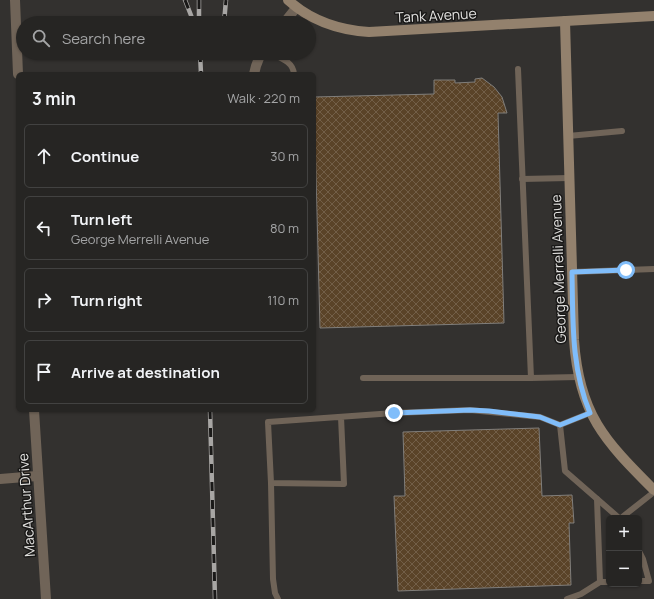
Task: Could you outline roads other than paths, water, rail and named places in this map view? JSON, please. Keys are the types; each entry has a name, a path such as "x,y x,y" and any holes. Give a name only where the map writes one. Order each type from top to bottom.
{"street":[{"path":"15,0 16,25"},
{"name":"Tank Avenue","path":"288,0 296,8 309,16"},
{"path":"290,16 296,8"},
{"name":"Tank Avenue","path":"316,19 329,25 349,30 370,32 654,16"},
{"name":"George Merrelli Avenue","path":"565,21 574,340 578,377 584,399 597,425 612,447 654,491"},
{"path":"17,60 18,72"},
{"path":"254,72 259,60"},
{"name":"MacArthur Drive","path":"34,412 46,599"},
{"path":"0,479 38,476"}],"lane":[{"path":"285,60 289,62 294,72"},
{"path":"518,69 531,378"},
{"path":"568,136 622,131"},
{"path":"522,179 569,178"},
{"path":"572,272 654,269"},
{"path":"363,378 578,377"},
{"path":"278,599 275,593 273,579 272,484 268,422 394,413 470,410 540,417 560,425 590,413"},
{"path":"272,484 344,484 341,417"},
{"path":"560,425 565,471 616,515"},
{"path":"624,515 654,491"},
{"path":"597,499 600,582"},
{"path":"642,557 649,581 642,581"},
{"path":"567,599 581,594 600,582 606,582"}],"railway":[{"path":"185,0 191,16"},
{"path":"199,0 199,16"},
{"path":"225,16 226,0"},
{"path":"200,60 201,72"},
{"path":"210,412 215,599"}]}
